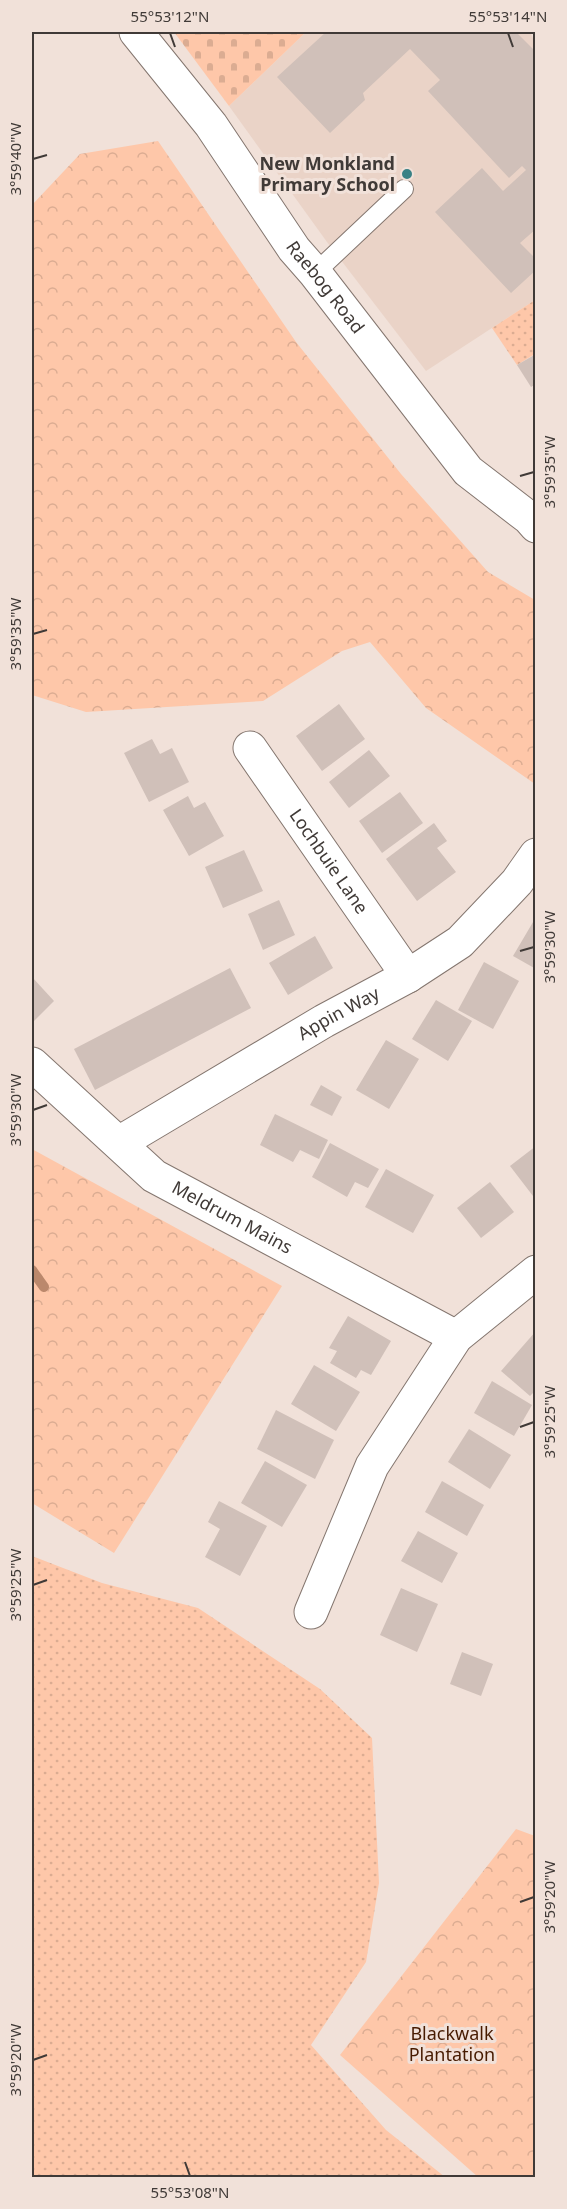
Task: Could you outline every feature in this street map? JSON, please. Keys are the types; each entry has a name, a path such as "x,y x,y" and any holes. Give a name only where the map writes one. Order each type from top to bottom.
{"street":[{"name":"Raebog Road","path":"136,32 211,125 294,249 468,471 533,517"},
{"name":"Lochbuie Lane","path":"250,748 408,976"},
{"name":"Appin Way","path":"119,1143 324,1021 408,976 460,942 517,882 536,855"},
{"name":"Meldrum Mains","path":"32,1064 154,1176 456,1336"},
{"path":"311,1612 372,1466 456,1336 536,1272"}],"lane":[{"path":"315,273 404,189"}],"shaded area":[{"name":"New Monkland Primary School","path":"306,32 530,32 536,44 535,300 426,371 327,242 229,106"}],"green space":[{"path":"174,32 306,32 229,106"},
{"path":"158,141 296,342 401,474 488,572 535,600 535,784 426,708 370,642 342,651 263,701 86,712 32,695 32,205 80,154"},
{"path":"535,300 535,354 517,365 492,328"},
{"path":"32,1149 282,1286 114,1553 32,1503"},
{"path":"32,1556 102,1583 198,1608 320,1689 372,1738 379,1883 366,1962 311,2045 386,2130 445,2177 32,2177"},
{"name":"Blackwalk Plantation","path":"516,1829 535,1836 535,2177 478,2177 340,2055"}],"building":[{"path":"326,32 516,32 536,52 536,229 520,243 536,259 536,270 511,293 435,212 482,168 503,191 526,170 522,166 509,178 428,91 440,80 410,49 363,93 365,100 330,133 277,77"},
{"path":"536,354 536,384 531,387 517,365"},
{"path":"339,704 365,739 322,771 296,736"},
{"path":"152,739 160,754 172,748 189,782 149,802 124,753"},
{"path":"369,750 390,776 349,808 329,782"},
{"path":"400,792 423,823 382,853 359,821"},
{"path":"188,796 194,808 205,802 224,836 189,856 163,810"},
{"path":"434,823 447,841 437,848 456,872 417,901 386,859"},
{"path":"244,850 263,891 223,908 205,867"},
{"path":"279,900 295,935 263,950 248,914"},
{"path":"536,917 536,969 513,956"},
{"path":"315,936 333,968 288,995 269,963"},
{"path":"484,962 519,981 493,1029 458,1010"},
{"path":"230,968 251,1008 95,1090 74,1049"},
{"path":"32,977 54,1001 32,1023"},
{"path":"436,1000 472,1021 448,1061 412,1039"},
{"path":"386,1040 419,1059 389,1109 356,1090"},
{"path":"321,1085 342,1097 332,1116 310,1105"},
{"path":"275,1114 328,1140 319,1159 300,1150 293,1162 260,1145"},
{"path":"330,1143 379,1169 368,1188 355,1182 347,1197 312,1177"},
{"path":"536,1146 536,1195 533,1196 510,1166"},
{"path":"386,1169 434,1195 413,1233 365,1207"},
{"path":"490,1182 514,1212 481,1238 457,1208"},
{"path":"348,1316 391,1341 371,1375 361,1370 356,1378 330,1363 337,1351 329,1348"},
{"path":"536,1331 536,1390 530,1396 501,1371"},
{"path":"314,1365 360,1392 336,1431 291,1404"},
{"path":"492,1381 532,1405 514,1436 474,1413"},
{"path":"276,1410 334,1440 315,1479 257,1449"},
{"path":"469,1429 511,1455 490,1489 448,1462"},
{"path":"265,1461 307,1485 282,1527 241,1503"},
{"path":"442,1481 484,1505 467,1536 425,1512"},
{"path":"219,1501 267,1526 240,1576 205,1557 220,1529 208,1522"},
{"path":"418,1531 458,1553 442,1583 401,1561"},
{"path":"401,1588 438,1604 417,1652 380,1635"},
{"path":"462,1652 493,1664 481,1696 450,1684"}],"waterway":[{"path":"32,1270 44,1287"}],"place":[{"name":"New Monkland Primary School","path":"407,174"}]}
